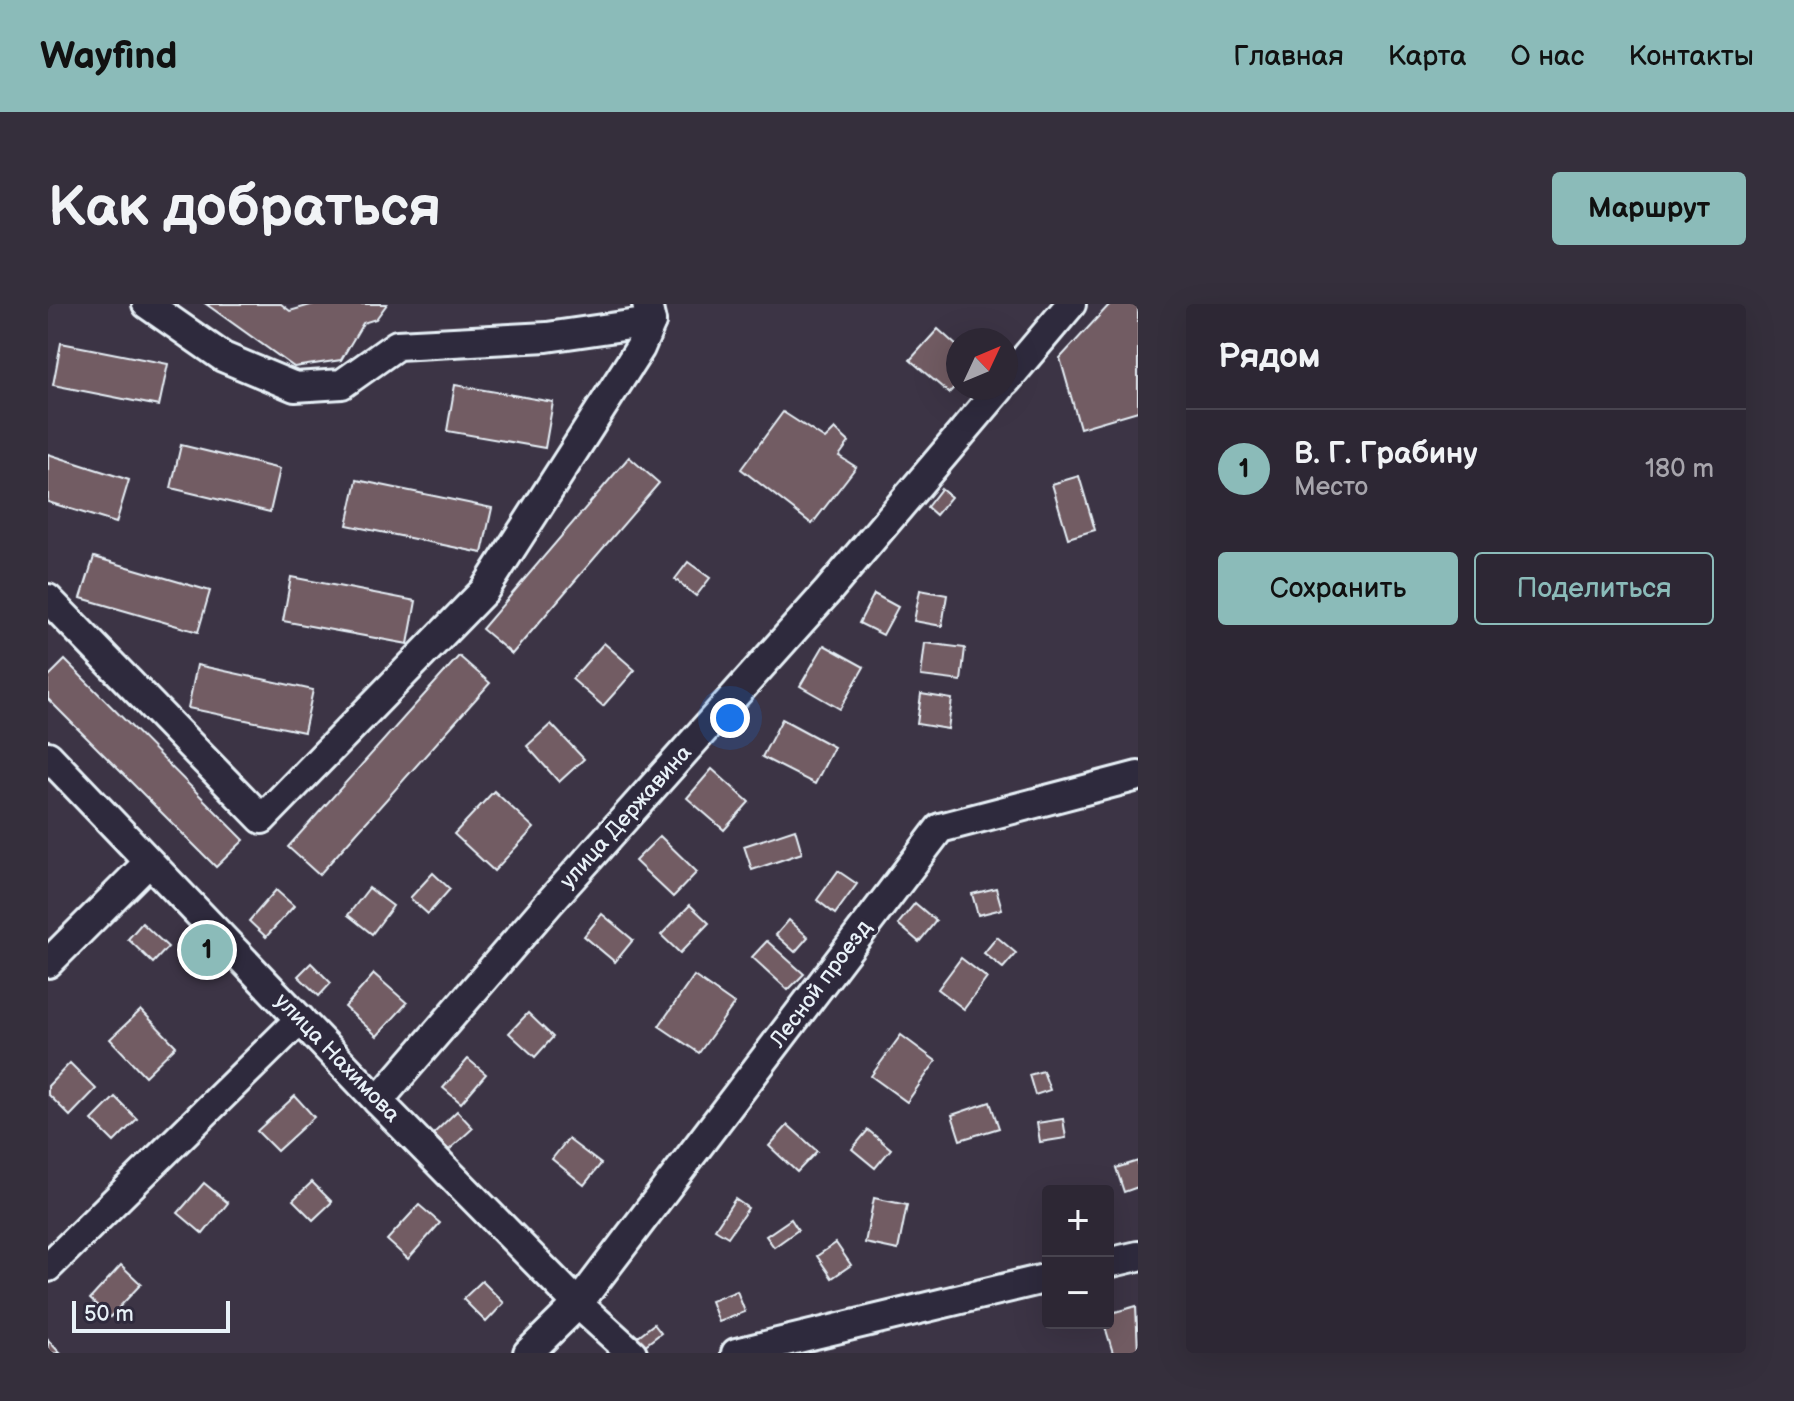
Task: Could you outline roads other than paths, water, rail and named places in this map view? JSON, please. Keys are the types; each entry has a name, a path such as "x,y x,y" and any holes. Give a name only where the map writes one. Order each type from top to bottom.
{"street":[{"path":"48,599 262,819 484,591 640,348 649,313 547,337 397,345 342,384 295,387 223,357 147,304"},
{"path":"1018,367 1071,304"},
{"name":"улица Державина","path":"378,1101 549,903 828,591 990,400"},
{"name":"улица Нахимова","path":"48,756 378,1101 578,1304 632,1353"},
{"name":"Лесной проезд","path":"528,1353 578,1304 940,828 1138,776"},
{"path":"48,963 148,863"},
{"path":"48,1267 300,1019"},
{"path":"1114,1262 1138,1256"},
{"path":"736,1353 1042,1279"}],"place":[{"name":"В. Г. Грабину","path":"207,950"}]}
